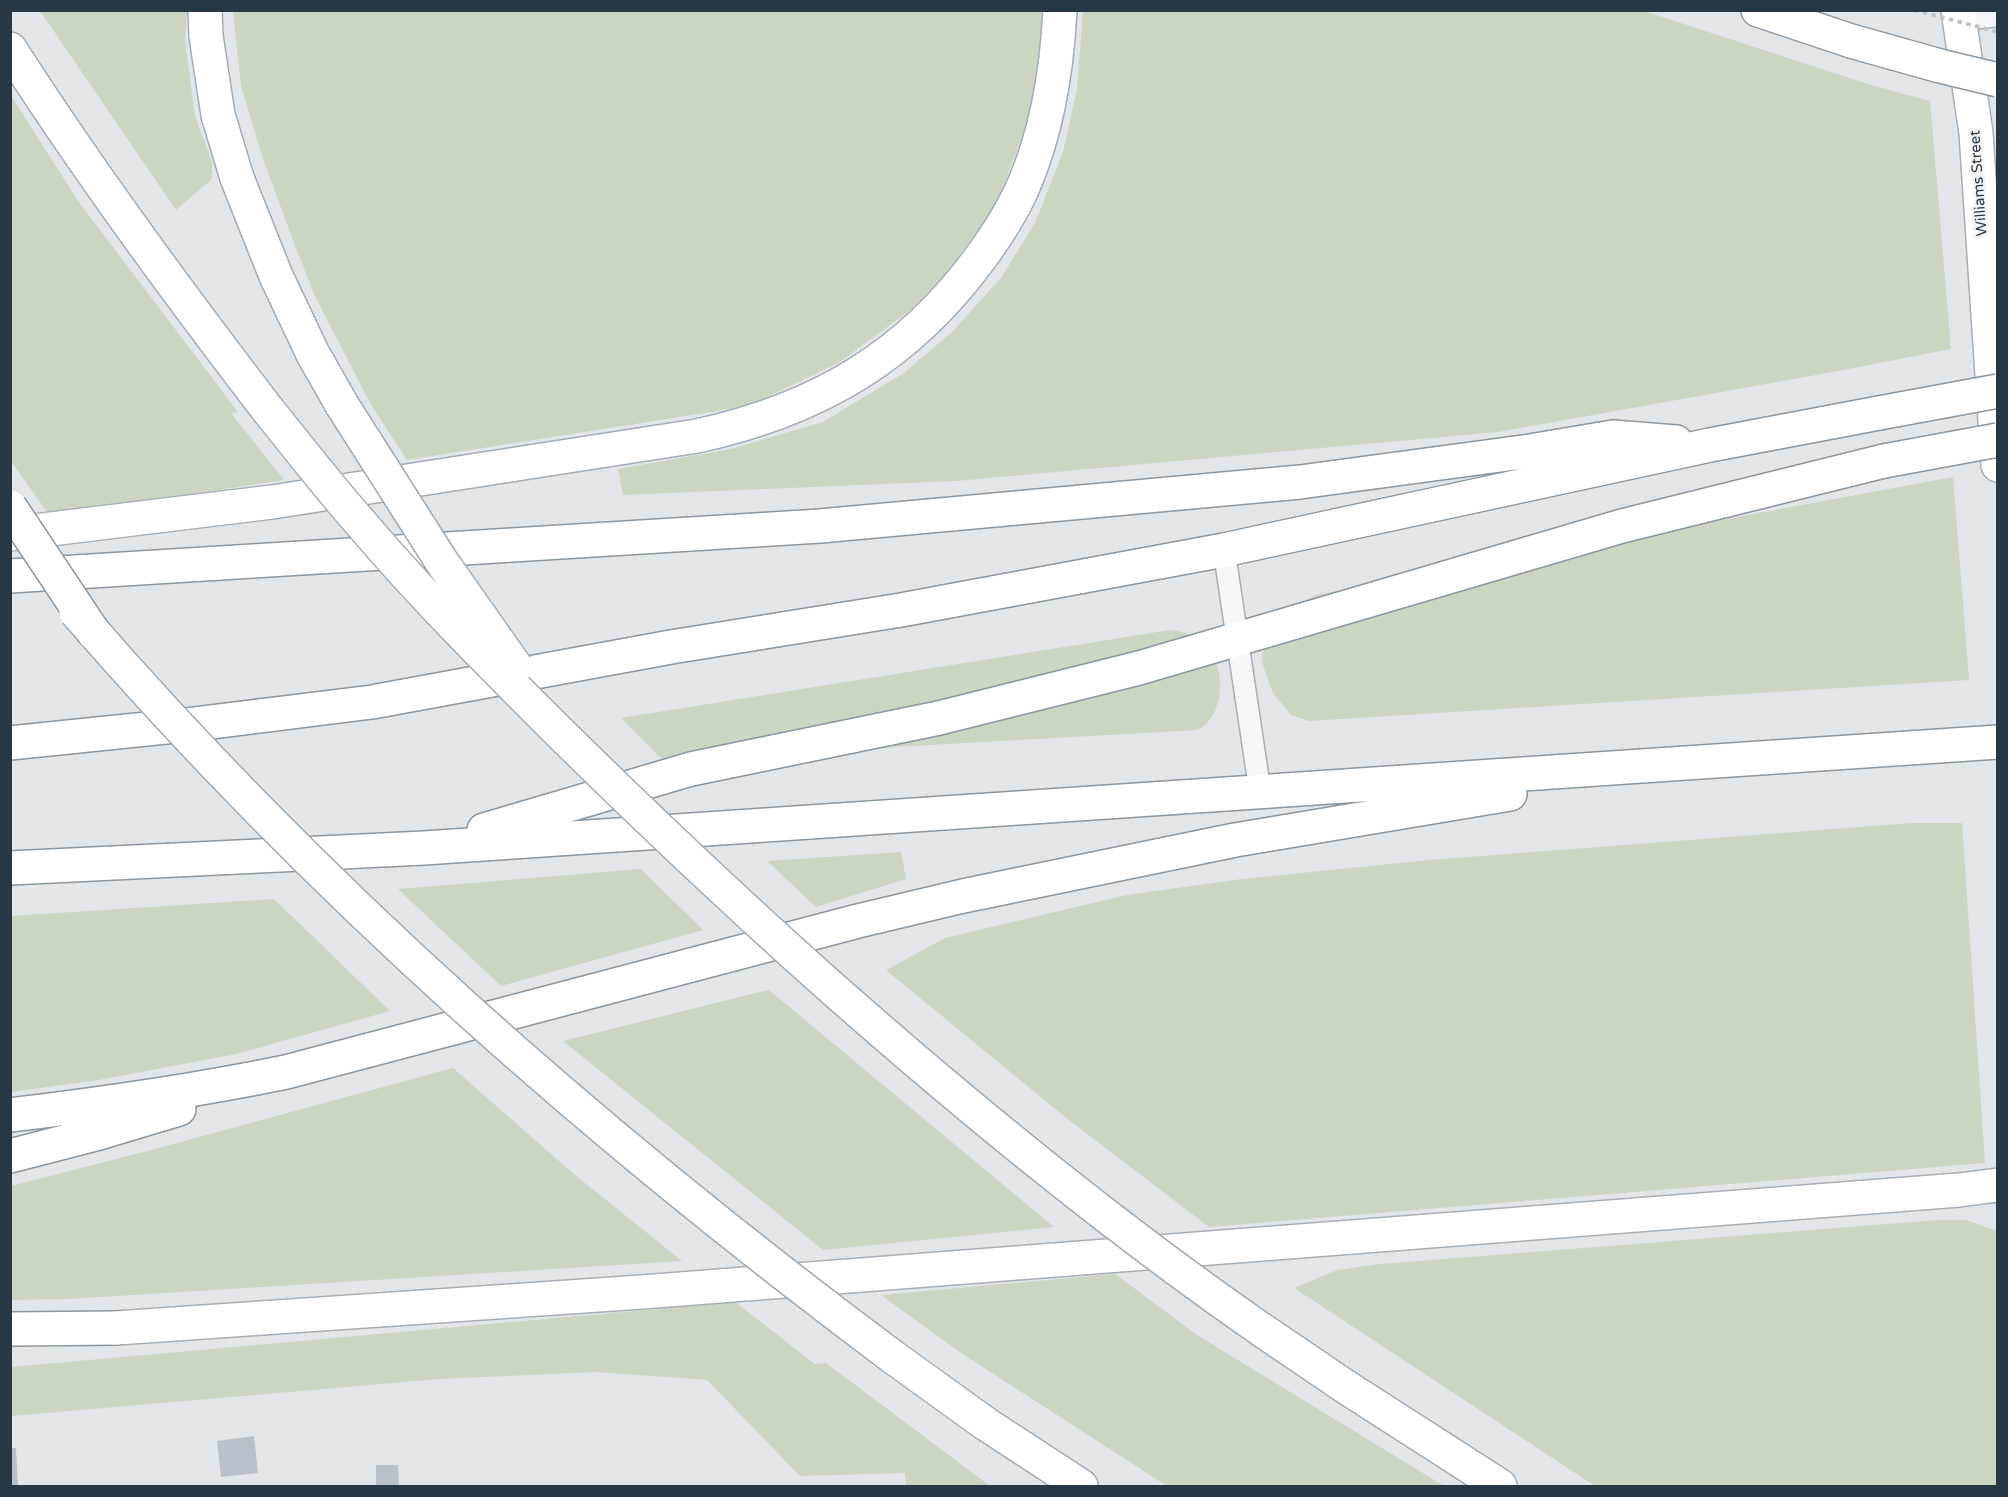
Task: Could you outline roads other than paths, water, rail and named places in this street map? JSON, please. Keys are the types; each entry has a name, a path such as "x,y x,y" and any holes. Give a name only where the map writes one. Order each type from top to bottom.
{"main road":[{"path":"205,10 206,36 218,115 237,178 276,276 313,354 377,462 448,571 513,662 587,759"},
{"path":"10,534 272,502 697,436 731,429 800,404 859,374 917,330 963,282 1002,227 1032,164 1049,104 1058,53 1060,10"},
{"path":"1758,10 1851,41 1998,80"},
{"name":"Williams Street","path":"1959,12 1976,133 1998,465"},
{"path":"10,49 147,250 268,410 358,521 473,646 587,759 767,931 895,1044 1118,1225 1262,1330 1356,1394 1500,1486"},
{"path":"10,743 195,724 372,702 671,647 901,610 1224,550 1710,445 1998,391"},
{"path":"10,576 820,526 1300,482 1495,456 1612,436 1710,445"},
{"path":"424,848 691,769 939,718 1139,668 1622,526 1884,461 1998,440"},
{"path":"10,507 94,633"},
{"path":"10,534 172,720 291,843 477,1020 596,1123 732,1234 893,1357 986,1424 1081,1486"},
{"path":"10,868 424,848 1998,742"},
{"path":"10,1115 109,1103 286,1072 858,921 1067,873 1235,840 1430,806 1803,755"},
{"path":"10,1156 120,1128 286,1072"},
{"path":"10,1341 116,1328 876,1275 1935,1192 1998,1185"},
{"path":"10,1329 116,1328"}],"street":[{"path":"1959,12 1994,10"}],"lane":[{"path":"1224,550 1260,791"}]}
